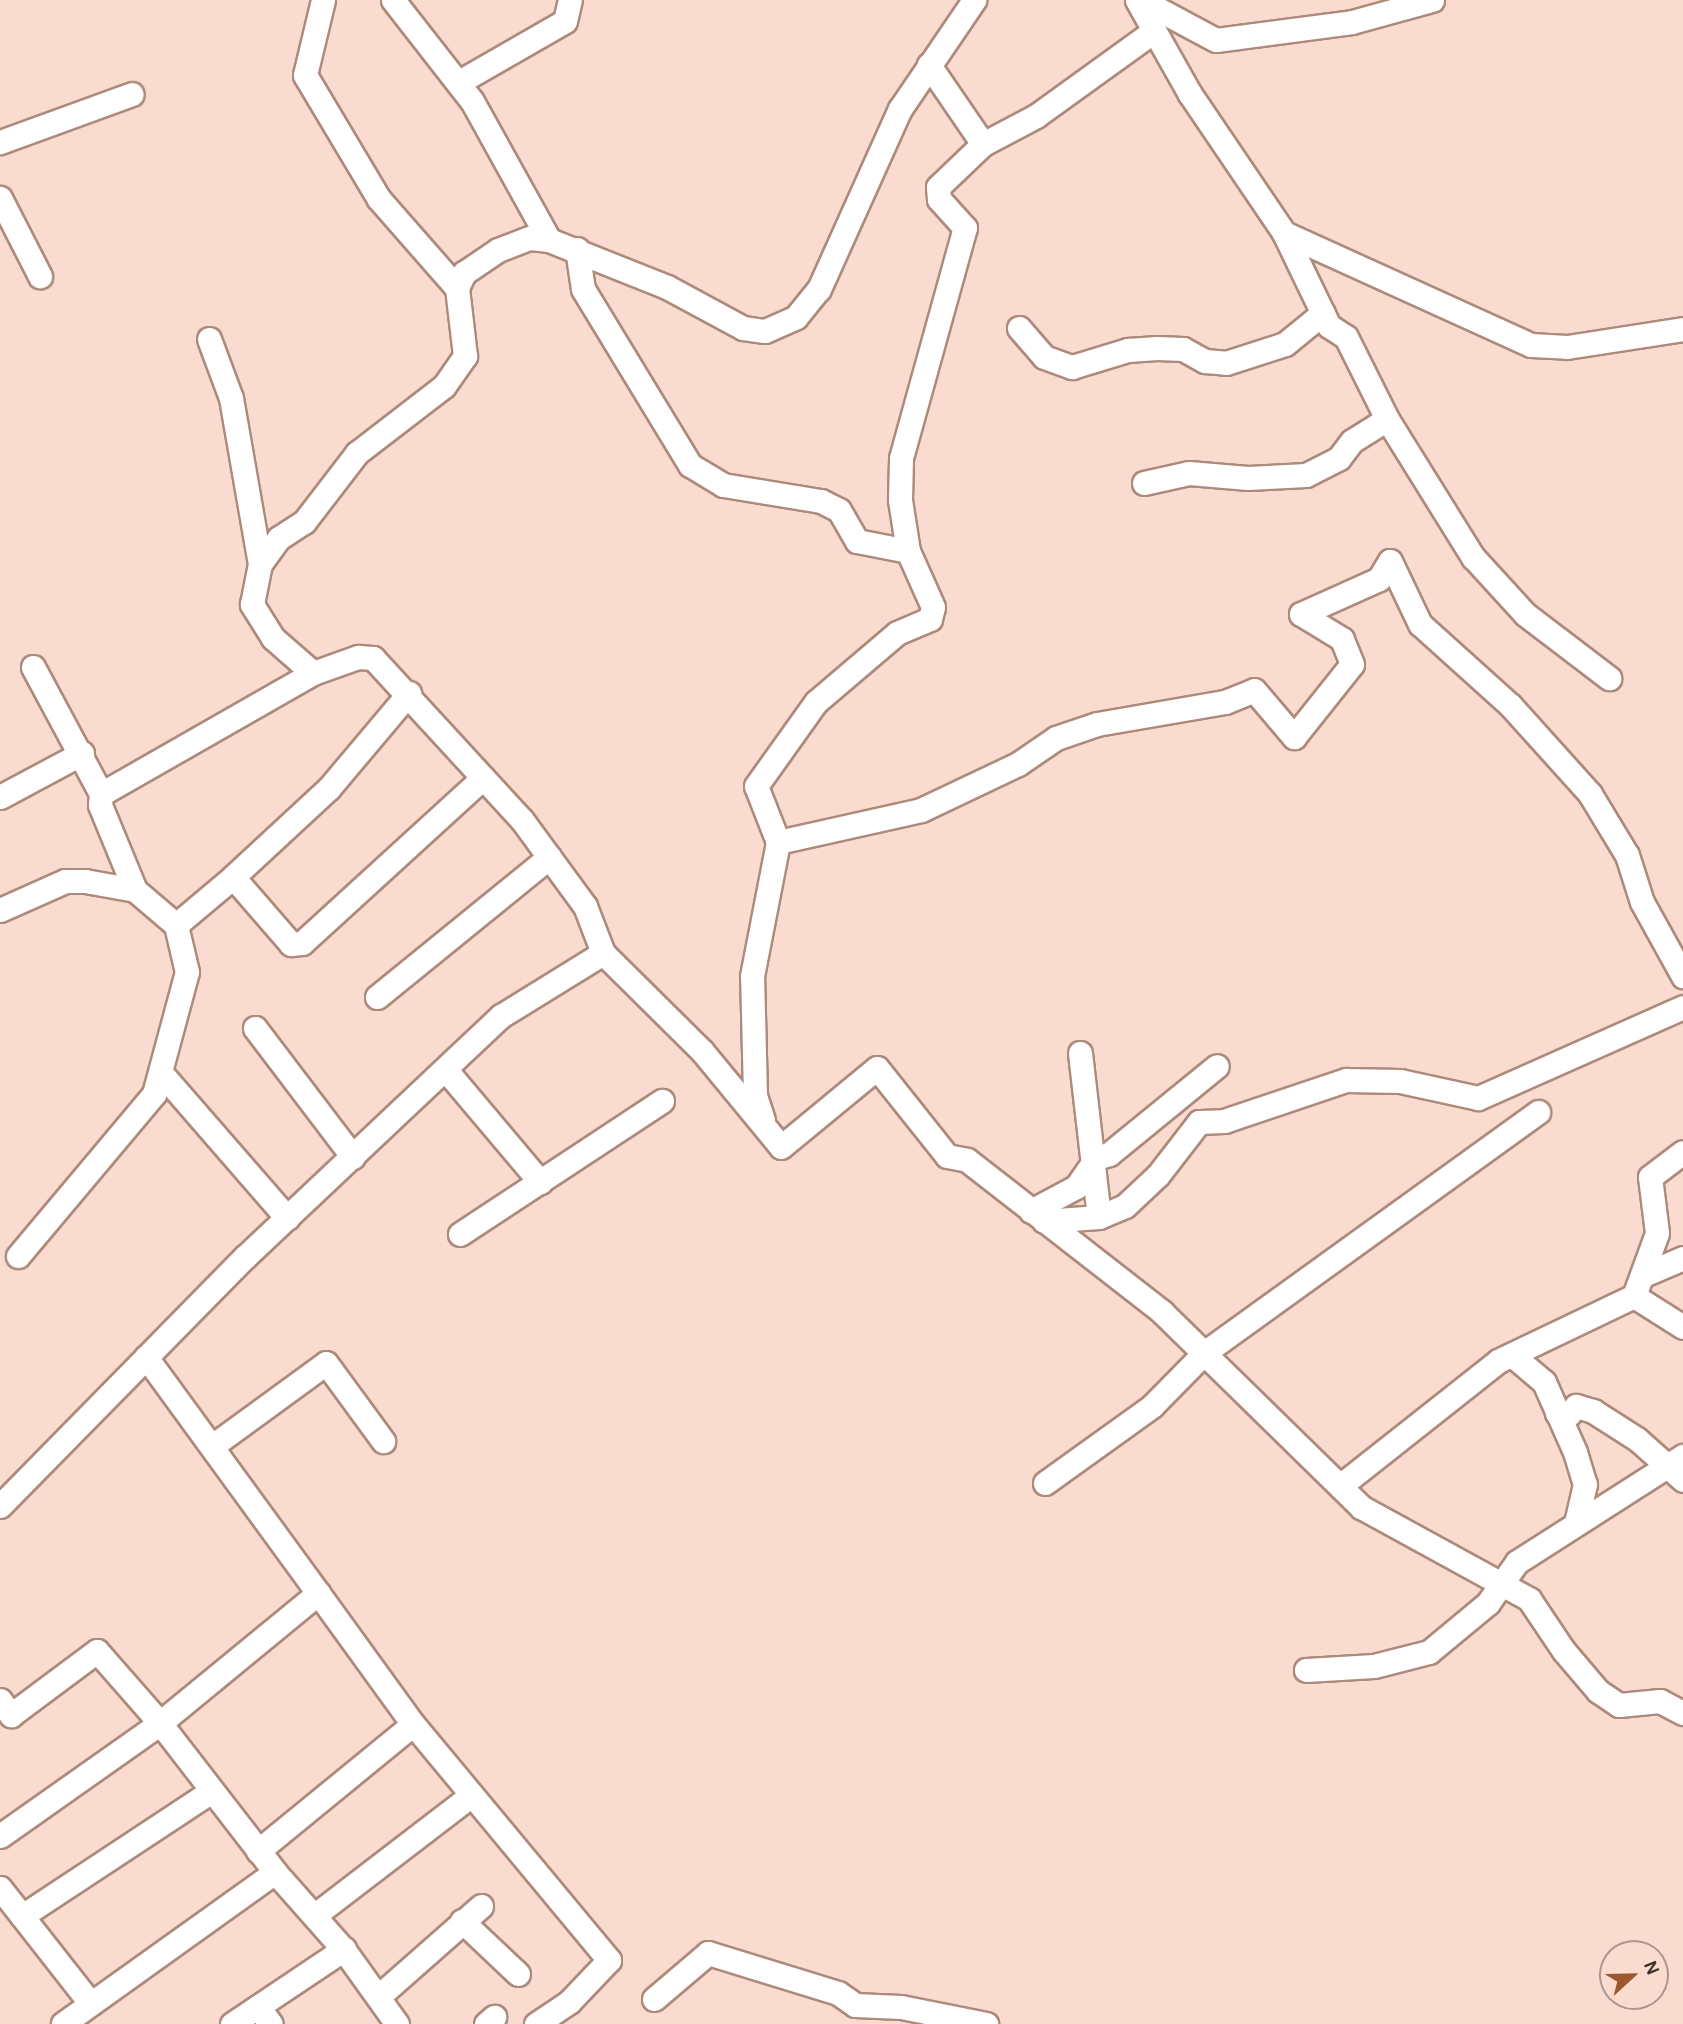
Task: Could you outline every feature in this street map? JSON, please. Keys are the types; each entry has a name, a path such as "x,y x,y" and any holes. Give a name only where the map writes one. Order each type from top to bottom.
{"street":[{"path":"323,0 304,61 305,75 379,199 457,288"},
{"path":"393,0 459,82 550,240"},
{"path":"459,82 565,21 570,0"},
{"path":"1139,0 1216,40 1352,22 1432,0"},
{"path":"1139,0 1154,31 1284,233 1323,313 1337,334 1346,337 1387,419 1473,557 1525,614 1609,678"},
{"path":"260,564 279,538 304,522 357,453 444,386 465,356 457,288 464,273 498,250 530,238 550,240 577,249 743,328 765,331 796,317 819,289 900,109 966,3"},
{"path":"768,1135 755,1095 752,976 778,842 756,786 816,702 897,633 930,620 933,607 908,551 900,500 901,458 965,228 939,199 938,187 983,144 1036,116 1154,31"},
{"path":"929,65 983,144"},
{"path":"0,142 132,93"},
{"path":"0,198 40,276"},
{"path":"1284,233 1531,345 1567,347 1683,329"},
{"path":"577,249 583,289 690,465 723,485 821,501 839,510 858,541 908,551"},
{"path":"1019,328 1044,357 1072,367 1128,350 1157,348 1183,349 1205,361 1226,363 1285,344 1323,313"},
{"path":"209,339 231,398 260,564 253,604 274,638 313,673"},
{"path":"1144,483 1189,473 1306,475 1339,458 1352,441 1387,419"},
{"path":"778,842 921,810 1018,764 1056,738 1097,724 1225,702 1254,690 1294,737 1353,664 1342,639 1301,614 1379,579 1390,561 1420,624 1510,705 1590,794 1627,855 1642,902 1683,975"},
{"path":"101,794 313,673 358,657 373,658 409,693 549,857 585,906 603,953 702,1051 780,1147 877,1068 947,1156 967,1160 1162,1312 1361,1507 1407,1535 1530,1600 1598,1691 1619,1705 1660,1701 1683,1713"},
{"path":"18,1256 139,1115 162,1074 163,1042 187,972 176,925 135,890 100,805 101,794 82,753 33,667"},
{"path":"176,925 233,877 328,788 409,693"},
{"path":"0,797 82,753"},
{"path":"233,877 291,944 302,943 483,778"},
{"path":"377,997 549,857"},
{"path":"0,910 65,881 135,890"},
{"path":"0,1506 287,1218 501,1016 603,953"},
{"path":"1037,1216 1099,1217 1125,1206 1158,1175 1199,1122 1224,1121 1346,1080 1400,1081 1478,1098 1683,1007"},
{"path":"255,1028 353,1157"},
{"path":"1080,1053 1096,1158 1099,1217"},
{"path":"1037,1216 1076,1187 1096,1158 1109,1154 1217,1066"},
{"path":"445,1069 540,1182"},
{"path":"162,1074 287,1218"},
{"path":"460,1234 662,1101"},
{"path":"1045,1483 1152,1406 1204,1353 1538,1112"},
{"path":"1340,1486 1512,1355 1634,1296 1646,1274 1657,1233 1650,1177 1683,1152"},
{"path":"1646,1274 1683,1258"},
{"path":"1634,1296 1683,1326"},
{"path":"1512,1355 1544,1382 1585,1484 1576,1524"},
{"path":"146,1357 215,1444 413,1724 470,1796 505,1829 609,1960 569,2002 536,2024"},
{"path":"215,1444 326,1363 383,1441"},
{"path":"1306,1670 1363,1667 1429,1652 1488,1603 1517,1562 1576,1524 1677,1467 1593,1411 1576,1406 1569,1413 1557,1413"},
{"path":"0,1836 160,1723 318,1593"},
{"path":"4,1712 97,1651 160,1723 210,1792 275,1872 344,1950 397,2024"},
{"path":"258,1851 413,1724"},
{"path":"22,1916 210,1792"},
{"path":"315,1916 470,1796"},
{"path":"63,2024 275,1872"},
{"path":"0,1888 90,2004"},
{"path":"379,1996 481,1906"},
{"path":"462,1921 518,1974"},
{"path":"232,2024 264,2016 344,1950"},
{"path":"654,1999 708,1954 838,1993 855,2005 901,2007 986,2024"}]}
